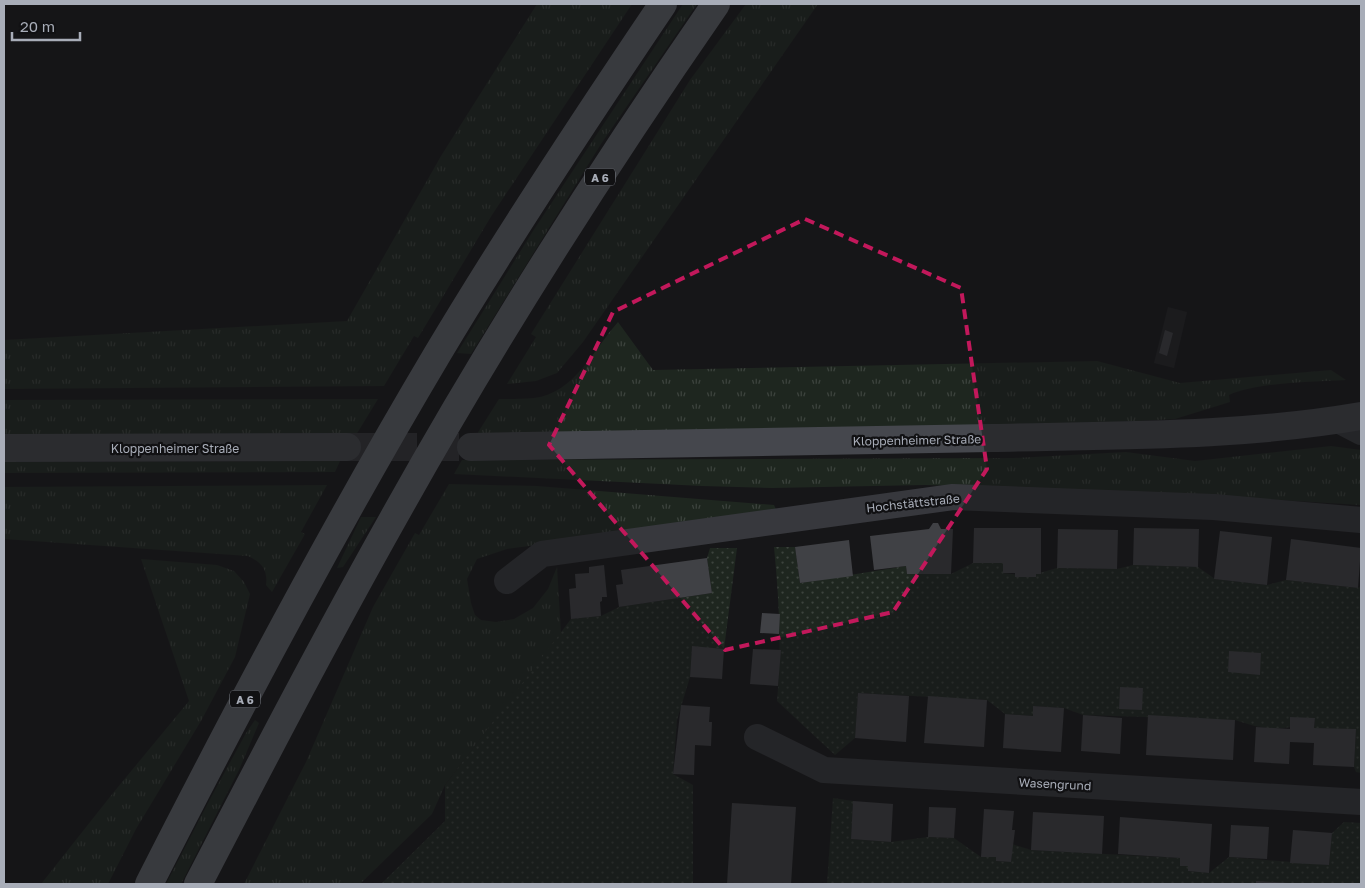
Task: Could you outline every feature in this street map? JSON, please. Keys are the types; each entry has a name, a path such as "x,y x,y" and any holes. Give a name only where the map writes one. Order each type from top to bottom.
{"highway":[{"name":"A 6","path":"149,884 206,771 345,516 438,353 598,100 663,4"},
{"name":"A 6","path":"198,884 277,732 394,516 489,354 574,216 716,4"}],"main road":[{"name":"Kloppenheimer Straße","path":"471,447 1152,436 1354,423"},
{"name":"Kloppenheimer Straße","path":"4,448 347,447"}],"street":[{"name":"Hochstättstraße","path":"507,581 542,554 953,496 1214,507 1361,520"},
{"name":"Wasengrund","path":"757,737 824,770 1361,802"}],"highlighted area":[{"path":"805,219 961,288 987,469 893,612 725,650 549,445 613,312"}],"shaded area":[{"path":"1168,307 1187,312 1174,368 1154,363"}],"green space":[{"path":"537,4 632,4 492,215 418,338 414,336 384,386 4,389 4,340 347,321 441,156"},
{"path":"683,4 697,4 601,144 471,354 457,353 533,231"},
{"path":"746,4 818,4 583,342 557,373 536,381 507,384 536,337 531,334 690,80"},
{"path":"618,322 653,370 1097,361 1180,383 1331,370 1346,380 1286,383 1255,387 1229,395 1230,402 1175,419 981,429 477,434 499,399 534,398 561,388 582,369"},
{"path":"378,399 356,435 4,437 4,400"},
{"path":"1331,446 1361,450 1361,505 1141,492 925,485 772,488 454,474 462,460 1014,458 1126,452 1195,461"},
{"path":"340,461 335,472 4,473 4,462"},
{"path":"449,484 537,486 774,505 778,514 507,549 477,559 467,579 471,603 475,615 481,620 496,622 514,619 533,608 548,589 557,567 561,634 445,785 432,814 360,884 244,884 306,762 373,607 415,533 419,535"},
{"path":"327,485 301,532 305,534 272,592 266,585 266,575 263,567 248,556 4,539 4,487"},
{"path":"361,517 376,517 343,567 337,568"},
{"path":"774,547 795,547 800,583 906,566 907,574 951,574 973,563 1003,563 1003,573 1036,577 1036,574 1057,568 1117,569 1133,565 1198,567 1215,579 1267,585 1286,580 1358,588 1361,586 1361,773 1356,772 1354,767 1356,730 1314,728 1315,719 1284,728 1266,728 1235,720 1083,715 1064,708 1034,706 1033,716 1005,714 987,700 858,693 855,738 835,755 777,701 779,624"},
{"path":"710,548 737,548 724,649 692,647 690,677 677,720 673,774 693,785 693,884 381,884 445,821 445,785 571,619 601,616 619,607 712,593 707,558"},
{"path":"141,559 217,565 234,571 244,582 250,594 235,657 201,721 136,829 108,884 41,884 189,701"},
{"path":"255,720 259,723 239,770 181,884 166,884 209,801"},
{"path":"833,798 853,801 851,839 891,842 928,837 954,838 981,857 996,857 996,861 1011,862 1012,844 1031,850 1180,858 1180,865 1188,866 1188,871 1209,873 1229,857 1329,865 1332,833 1344,822 1361,823 1361,884 827,884"}],"building":[{"path":"1165,330 1173,333 1167,356 1159,353"},
{"path":"933,523 938,523 941,529 953,529 951,574 907,574 906,566 874,570 870,536 929,529"},
{"path":"974,528 1041,528 1041,574 1036,574 1036,577 1015,577 1015,573 1003,573 1003,563 973,563"},
{"path":"1134,528 1199,529 1198,567 1133,565"},
{"path":"1058,529 1118,530 1117,569 1057,568"},
{"path":"1220,531 1272,537 1267,585 1214,579"},
{"path":"1291,539 1361,548 1358,588 1286,580"},
{"path":"849,540 853,576 800,583 795,547"},
{"path":"707,558 712,593 619,607 616,585 623,584 621,570"},
{"path":"604,565 607,597 602,597 600,602 601,616 571,619 569,589 576,588 575,574 589,573 589,567"},
{"path":"762,613 780,614 779,634 760,633"},
{"path":"692,646 724,649 722,679 690,677"},
{"path":"753,649 781,650 778,686 750,684"},
{"path":"1229,651 1261,653 1260,675 1228,672"},
{"path":"1120,687 1143,688 1142,710 1119,709"},
{"path":"858,693 909,696 906,742 855,738"},
{"path":"928,696 987,700 984,747 924,743"},
{"path":"681,705 710,707 709,722 712,722 711,746 695,745 694,775 673,774"},
{"path":"1033,706 1064,708 1061,752 1003,748 1005,714 1033,716"},
{"path":"1083,715 1122,718 1120,754 1081,751"},
{"path":"1148,715 1235,720 1233,760 1146,755"},
{"path":"1290,717 1315,718 1314,728 1356,729 1354,767 1313,765 1314,743 1290,742 1289,764 1254,762 1256,727 1290,729"},
{"path":"853,801 893,804 891,842 851,839"},
{"path":"732,803 796,807 791,884 727,884"},
{"path":"929,807 956,808 954,838 928,837"},
{"path":"984,809 1014,811 1012,830 1015,830 1011,862 996,861 996,857 981,857"},
{"path":"1033,812 1104,816 1102,854 1031,850"},
{"path":"1120,817 1212,824 1209,873 1188,871 1188,866 1180,866 1180,858 1118,854"},
{"path":"1231,825 1269,827 1267,859 1229,857"},
{"path":"1293,830 1332,833 1329,865 1290,863"},
{"path":"1256,881 1289,883 1289,884 1256,884"}],"tunnel":[{"path":"347,447 471,447"}]}
